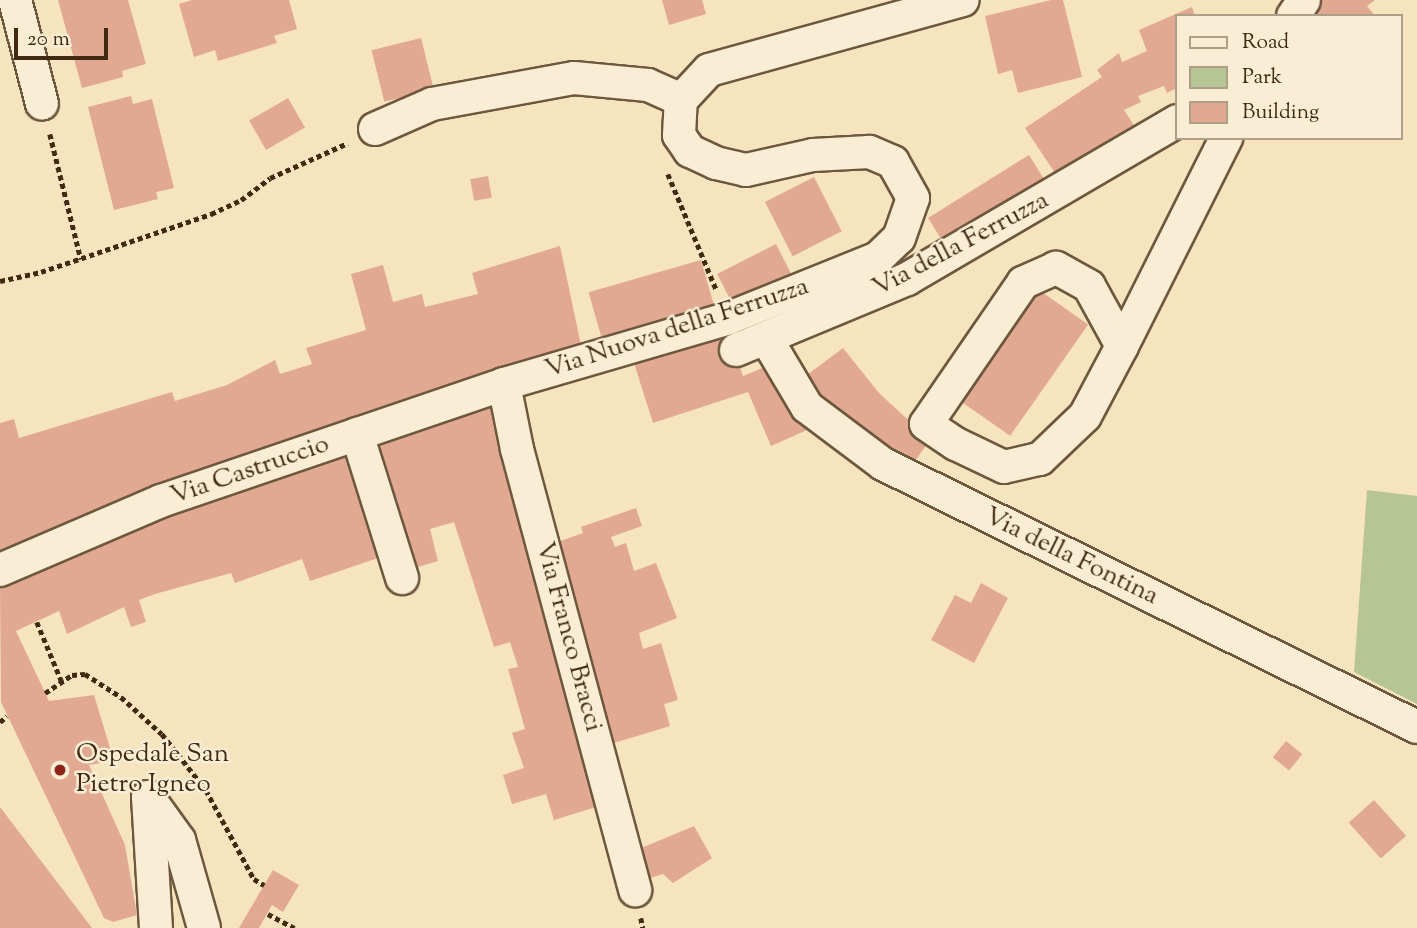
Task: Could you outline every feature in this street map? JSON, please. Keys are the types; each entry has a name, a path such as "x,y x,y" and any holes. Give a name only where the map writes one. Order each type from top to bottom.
{"street":[{"path":"15,0 12,35 42,104"},
{"path":"690,151 679,135 681,100 709,70 963,0"},
{"path":"375,129 432,104 574,78 648,85 681,100"},
{"name":"Via della Ferruzza","path":"736,350 907,279 1176,122"},
{"path":"1122,346 1089,286 1056,268 1023,283 926,424 956,444 1004,467 1040,459 1085,416 1122,346 1225,140"},
{"name":"Via Nuova della Ferruzza","path":"504,384 729,317 878,258 899,238 913,198 893,162 869,152 813,155 746,170 716,163 690,151"},
{"name":"Via della Fontina","path":"766,338 807,407 883,464 1417,727"},
{"name":"Via Castruccio","path":"0,570 161,501 504,384"},
{"name":"Via Franco Bracci","path":"504,384 517,449 635,890"},
{"path":"357,434 402,578"},
{"path":"156,928 148,797 179,840 204,928"}],"path":[{"path":"42,104 81,259"},
{"path":"0,281 41,272 211,215 241,200 270,178 375,129"},
{"path":"690,151 668,174 718,292"},
{"path":"37,622 62,682"},
{"path":"45,692 72,675 85,674 121,697 162,734 206,790 254,879 264,885"},
{"path":"0,722 7,716"},
{"path":"268,914 294,928"}],"green space":[{"path":"1367,490 1417,496 1417,704 1354,672"}],"building":[{"path":"58,0 128,0 146,64 122,71 123,77 82,88"},
{"path":"192,0 289,0 297,29 274,36 277,43 218,61 215,50 194,57 179,4"},
{"path":"662,0 702,0 706,14 669,25"},
{"path":"1051,0 1063,0 1082,77 1018,93 1012,70 998,74 985,16"},
{"path":"1318,0 1375,0 1367,6 1373,14 1317,14 1311,6"},
{"path":"1192,7 1194,14 1176,14 1176,88 1167,93 1164,86 1138,96 1141,102 1124,110 1135,127 1059,179 1025,128 1102,77 1097,70 1119,53 1122,62 1147,51 1139,30"},
{"path":"421,38 434,89 384,102 372,50"},
{"path":"131,96 133,104 152,99 174,188 156,192 158,199 114,210 88,107"},
{"path":"288,98 305,127 266,150 249,120"},
{"path":"1029,155 1045,181 945,244 928,218"},
{"path":"488,176 492,198 474,201 470,179"},
{"path":"814,177 842,231 793,256 765,202"},
{"path":"776,244 792,275 733,305 717,274"},
{"path":"560,246 581,345 0,554 0,423 14,419 19,438 172,392 175,401 227,385 275,360 280,374 312,364 306,348 366,330 351,274 383,265 393,302 422,294 425,307 478,294 472,273"},
{"path":"701,260 716,313 604,345 589,292"},
{"path":"1039,290 1088,324 1010,436 961,401"},
{"path":"727,329 743,376 777,362 807,430 771,446 748,392 653,423 633,360"},
{"path":"843,348 879,393 930,440 912,465 837,421 803,378"},
{"path":"496,396 609,803 554,820 546,794 512,804 503,775 524,768 512,733 525,729 508,669 518,667 510,642 494,647 454,522 430,529 438,561 395,574 390,554 310,581 302,559 235,583 231,573 139,600 146,622 131,627 124,607 67,634 59,611 16,631 49,701 94,695 114,761 89,765 125,845 137,915 113,922 104,918 1,702 0,584 144,521"},
{"path":"636,508 642,526 611,537 615,547 626,543 634,571 656,563 677,618 639,633 643,649 661,643 678,700 664,704 670,726 614,743 555,543 583,533 581,527"},
{"path":"981,583 1008,598 974,663 931,640 955,595 971,603"},
{"path":"1286,741 1302,754 1289,771 1273,757"},
{"path":"1374,800 1406,836 1381,858 1349,823"},
{"path":"0,807 92,928 0,928"},
{"path":"694,826 712,858 673,883 663,874 647,879 639,849"},
{"path":"273,870 299,885 283,912 272,905 259,928 239,928"}],"place":[{"name":"Ospedale San Pietro Igneo","path":"60,770"}]}
